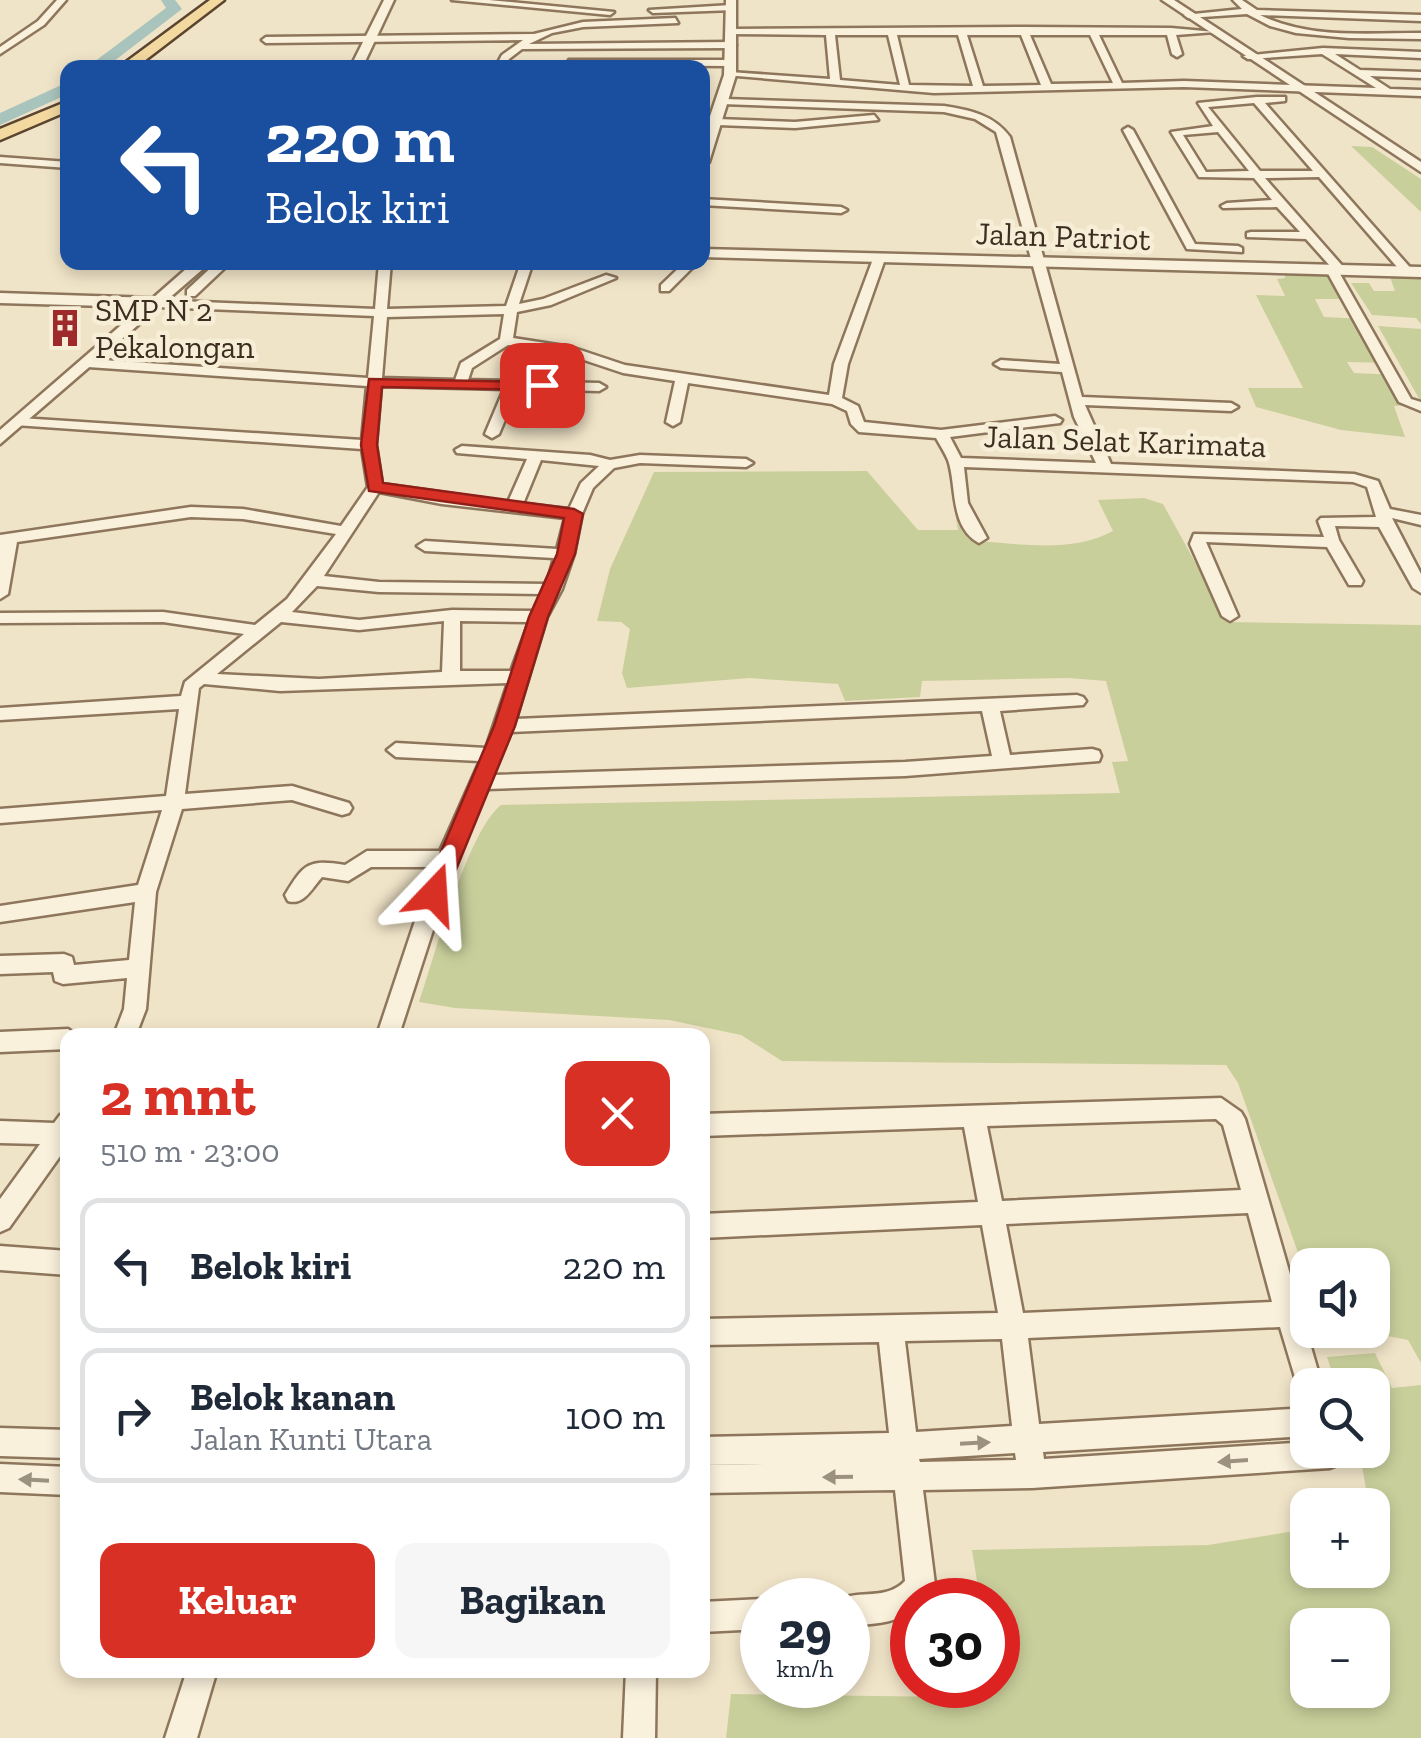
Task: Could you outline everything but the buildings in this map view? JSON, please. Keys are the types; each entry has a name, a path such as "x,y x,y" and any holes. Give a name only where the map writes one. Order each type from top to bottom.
{"main road":[{"path":"135,60 218,0"},
{"path":"0,135 60,109"}],"street":[{"path":"0,50 41,23 62,0"},
{"path":"360,60 388,0"},
{"path":"456,0 598,12 664,4 731,4 730,69 711,130 971,114"},
{"path":"527,42 517,22 552,0"},
{"path":"1167,0 1421,168"},
{"path":"1238,0 1250,12 1288,30 1421,36"},
{"path":"1347,0 1356,14"},
{"path":"664,4 688,46"},
{"path":"1191,16 1250,12 1421,18"},
{"path":"874,16 874,31"},
{"path":"504,60 547,29 590,23 675,21"},
{"path":"1024,30 1048,89"},
{"path":"266,40 373,37 688,46 732,38 830,31 1211,32"},
{"path":"830,31 835,81"},
{"path":"892,31 905,88"},
{"path":"962,31 979,90"},
{"path":"1093,31 1119,86"},
{"path":"1171,31 1176,54"},
{"path":"1248,56 1323,50 1421,55"},
{"path":"1323,50 1390,94"},
{"path":"710,68 905,88 979,90 1184,84 1309,94 1421,93"},
{"path":"1357,73 1421,75"},
{"path":"1309,94 1201,103 1309,236 1406,402 1421,407"},
{"path":"721,100 944,109 971,114 997,125 1004,137 1076,401 1104,466"},
{"path":"1256,100 1410,270"},
{"path":"1220,129 1176,132 1203,175 1323,174"},
{"path":"1128,130 1191,247 1238,250"},
{"path":"0,160 60,164"},
{"path":"710,202 841,210"},
{"path":"1226,206 1280,203"},
{"path":"1228,234 1248,266"},
{"path":"1252,235 1309,236"},
{"name":"Jalan Patriot","path":"710,253 1410,270"},
{"path":"461,382 466,366 506,341 571,351 623,369 835,400 841,364 880,258"},
{"path":"0,439 157,303 204,270"},
{"path":"191,293 207,270"},
{"path":"127,1028 134,1009 146,892 175,800 191,686 279,616 313,580 375,487 369,445 386,270"},
{"path":"506,341 524,270"},
{"path":"665,288 684,270"},
{"path":"0,298 383,312 511,310 547,302 610,278"},
{"path":"88,363 374,382 599,387"},
{"path":"1000,364 1068,368"},
{"path":"673,422 684,376"},
{"path":"492,434 513,384"},
{"name":"Jalan Selat Karimata","path":"835,400 852,409 864,429 941,434 956,462 1354,478 1373,484 1384,517"},
{"path":"1076,401 1231,407"},
{"path":"941,434 1055,420"},
{"path":"20,422 369,445"},
{"path":"462,450 590,459 609,465 640,459 746,463"},
{"path":"514,506 535,456"},
{"path":"956,462 960,502 980,538"},
{"path":"390,1028 446,859 504,726 539,617 554,590 574,514 586,486 609,465"},
{"path":"375,487 574,514"},
{"path":"0,594 5,540 191,512 243,514 343,531"},
{"path":"1384,517 1421,588"},
{"path":"1355,581 1324,522 1384,517 1421,520"},
{"path":"1230,616 1198,544 1200,538 1332,540"},
{"path":"425,546 566,554"},
{"path":"313,580 379,587 554,590"},
{"path":"279,616 359,625 452,615 539,617"},
{"path":"451,674 452,615"},
{"path":"0,618 162,617 258,631"},
{"path":"200,678 278,688 451,674 518,677"},
{"path":"504,726 1077,701"},
{"path":"0,714 188,702"},
{"path":"989,703 1002,760"},
{"path":"396,750 489,755"},
{"path":"481,782 905,769 1092,756"},
{"path":"0,816 292,793 342,808"},
{"path":"295,896 317,868 348,873 368,859 446,859"},
{"path":"0,914 146,892"},
{"path":"0,965 64,963 64,975 138,968"},
{"path":"0,1042 60,1039"},
{"path":"710,1125 1222,1108 1233,1119 1290,1314 1013,1326 710,1332"},
{"path":"974,1118 1013,1326 1032,1474"},
{"path":"0,1132 60,1130"},
{"path":"0,1220 60,1137"},
{"path":"710,1226 1258,1201"},
{"path":"0,1258 60,1263"},
{"path":"870,1609 893,1608 918,1588 920,1570 890,1327"},
{"path":"710,1451 906,1446 1290,1423"},
{"path":"0,1442 60,1444"},
{"path":"710,1479 1032,1474 1290,1457"},
{"path":"0,1478 60,1481"},
{"path":"710,1616 740,1615"},
{"path":"181,1738 200,1678"},
{"path":"639,1738 640,1678"}],"green space":[{"path":"1351,146 1372,147 1421,179 1421,212"},
{"path":"1285,272 1325,274 1342,299 1315,299 1324,317 1364,319 1390,363 1347,362 1354,373 1398,375 1413,405 1394,406 1405,437 1341,430 1256,407 1248,388 1303,388 1256,295 1285,296 1277,279 1285,278"},
{"path":"1390,277 1421,277 1421,324 1416,318 1372,315 1351,283 1369,283 1374,291 1395,291"},
{"path":"1378,326 1421,329 1421,402"},
{"path":"867,471 918,530 958,530 956,518 964,517 977,541 1046,545 1081,542 1113,531 1098,500 1144,498 1163,504 1228,622 1421,625 1421,1363 1408,1340 1390,1336 1390,1248 1296,1248 1238,1083 1226,1065 782,1061 741,1035 669,1020 455,1008 419,1002 464,867 488,819 501,805 1120,793 1112,762 1128,761 1106,681 922,681 920,697 845,701 838,684 749,678 627,688 622,673 630,629 621,622 597,621 610,569 654,472"},
{"path":"1375,1353 1382,1368 1331,1368 1327,1357"},
{"path":"1390,1384 1392,1388 1421,1385 1421,1738 726,1738 731,1694 740,1694 740,1708 870,1708 870,1696 890,1696 890,1708 1020,1708 1020,1578 976,1578 972,1550 1208,1545 1290,1532 1290,1588 1390,1588 1390,1488 1366,1488 1362,1468 1390,1468"}],"waterway":[{"path":"105,60 174,9 168,0"},
{"path":"0,120 60,91"}],"place":[{"name":"SMP N 2 Pekalongan","path":"65,328"}],"route":[{"path":"434,894 504,726 539,617 554,590 566,554 574,514 375,487 369,445 374,382 542,385"}]}
